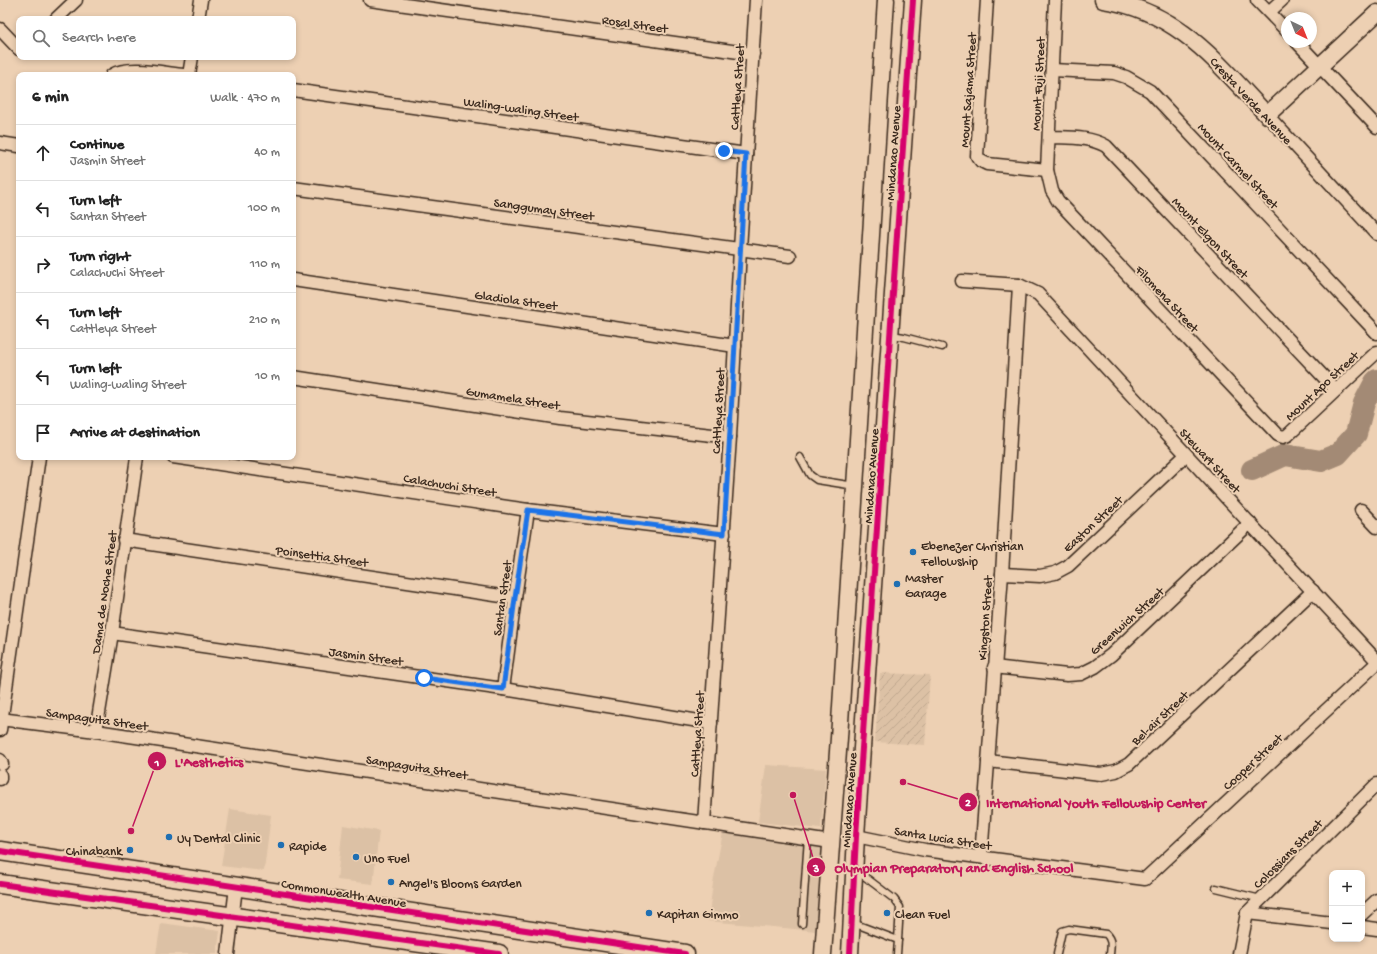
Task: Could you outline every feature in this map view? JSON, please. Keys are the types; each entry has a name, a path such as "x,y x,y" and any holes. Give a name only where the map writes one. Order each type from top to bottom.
{"main road":[{"name":"Commonwealth Avenue","path":"0,851 685,954"},
{"path":"0,884 499,954"}],"street":[{"path":"198,16 200,0"},
{"name":"Rosal Street","path":"370,0 753,54"},
{"name":"Cattleya Street","path":"704,824 724,534 756,0"},
{"name":"Mindanao Avenue","path":"823,954 886,0"},
{"name":"Mindanao Avenue","path":"850,954 853,922 856,836 913,0"},
{"name":"Mount Sajama Street","path":"987,0 977,156 981,161 987,164 1048,170"},
{"name":"Mount Fuji Street","path":"1048,170 1055,0"},
{"name":"Cresta Verde Avenue","path":"1103,0 1138,8 1180,29 1199,44 1377,234"},
{"path":"1258,0 1281,25"},
{"path":"1269,12 1282,0"},
{"path":"59,16 73,1"},
{"path":"1267,115 1377,14"},
{"path":"0,29 16,46"},
{"path":"884,36 911,38"},
{"path":"1303,48 1377,127"},
{"path":"190,72 192,60"},
{"path":"118,72 132,70 152,72"},
{"name":"Mount Carmel Street","path":"1052,70 1114,73 1126,76 1150,91 1377,333"},
{"path":"882,71 908,72"},
{"name":"Waling-waling Street","path":"296,90 746,154"},
{"name":"Mount Elgon Street","path":"1049,137 1089,139 1106,146 1336,390"},
{"path":"0,143 16,146"},
{"name":"Filomena Street","path":"1048,170 1052,191 1058,201 1273,431 1283,437"},
{"name":"Sanggumay Street","path":"296,188 790,256"},
{"name":"Gladiola Street","path":"296,280 735,346"},
{"path":"962,281 1019,285"},
{"name":"Stewart Street","path":"1019,285 1038,294 1377,662"},
{"name":"Kingston Street","path":"980,857 1002,574 1019,285"},
{"name":"Mount Apo Street","path":"1283,437 1292,432 1377,352"},
{"name":"Gumamela Street","path":"296,377 560,418 730,437"},
{"name":"Easton Street","path":"1002,574 1040,576 1055,573 1068,566 1186,455"},
{"path":"1,723 39,460"},
{"name":"Dama de Noche Street","path":"96,732 112,633 137,460"},
{"name":"Calachuchi Street","path":"193,460 528,510 724,534"},
{"name":"Santan Street","path":"503,689 528,510"},
{"path":"1361,510 1375,519"},
{"name":"Greenwich Street","path":"994,668 1081,674 1095,667 1111,655 1250,523"},
{"name":"Poinsettia Street","path":"124,540 515,598"},
{"name":"Bel-air Street","path":"988,761 1101,774 1116,771 1129,764 1313,591"},
{"name":"Jasmin Street","path":"112,633 503,689 711,723"},
{"name":"Cooper Street","path":"1145,879 1377,662"},
{"name":"Sampaguita Street","path":"1,723 96,732 831,842"},
{"path":"0,779 1,767"},
{"name":"Colossians Street","path":"1247,913 1377,784"},
{"name":"Santa Lucia Street","path":"856,836 926,850 1145,879"},
{"path":"228,954 236,887"},
{"path":"1365,911 1377,900"},
{"path":"1239,954 1247,913 1329,923"},
{"path":"1365,927 1377,929"}],"lane":[{"path":"890,335 942,347"},
{"path":"800,457 810,475 817,480 855,486"},
{"path":"802,924 808,838"},
{"path":"855,869 894,899 900,907 897,954"},
{"path":"1216,888 1261,898"},
{"path":"853,922 898,940"},
{"path":"1058,954 1062,931 1069,929 1106,934 1110,938 1112,944 1110,954"}],"shaded area":[{"path":"880,673 930,675 925,745 875,742"},
{"path":"766,765 826,769 821,829 758,822"},
{"path":"230,809 271,815 264,871 221,866"},
{"path":"343,825 379,831 373,884 337,880"},
{"path":"723,832 823,844 818,887 816,931 708,921 713,883"},
{"path":"161,923 220,931 217,954 156,954"}],"waterway":[{"path":"1252,470 1285,455 1321,461 1338,454 1356,434 1364,403 1377,380"}],"cycle path":[{"path":"850,954 856,836 913,0"},
{"path":"0,851 685,954"},
{"path":"0,884 499,954"}],"place":[{"name":"Ebenezer Christian Fellowship","path":"913,552"},
{"name":"Master Garage","path":"897,584"},
{"name":"International Youth Fellowship Center","path":"903,782"},
{"name":"Olympian Preparatory and English School","path":"793,795"},
{"name":"L'Aesthetics","path":"131,831"},
{"name":"Uy Dental Clinic","path":"169,837"},
{"name":"Rapide","path":"281,845"},
{"name":"Chinabank","path":"130,850"},
{"name":"Uno Fuel","path":"356,857"},
{"name":"Angel's Blooms Garden","path":"391,882"},
{"name":"Kapitan Gimmo","path":"649,913"},
{"name":"Clean Fuel","path":"887,913"}],"route":[{"path":"424,678 503,689 528,510 724,534 746,154 724,151"}]}
